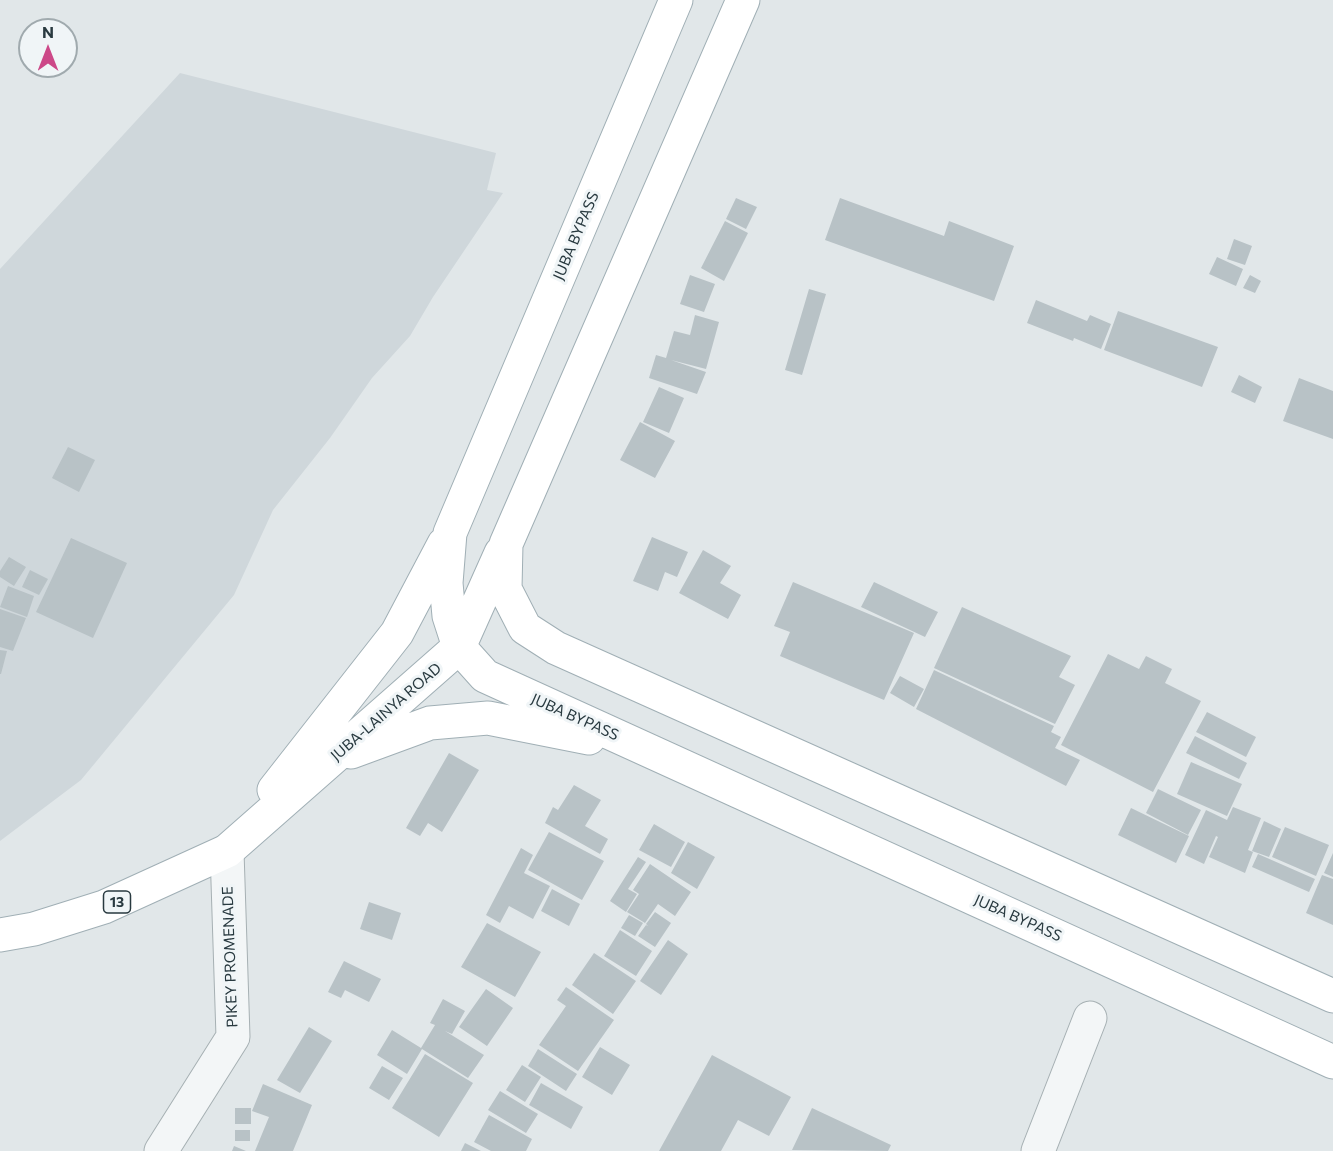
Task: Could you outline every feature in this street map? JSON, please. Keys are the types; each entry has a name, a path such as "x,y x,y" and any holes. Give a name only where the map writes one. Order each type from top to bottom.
{"main road":[{"name":"JUBA BYPASS","path":"676,0 450,533 446,583 448,616 459,647 485,676 1333,1062"},
{"path":"743,0 506,544 505,589 525,628 556,648 1333,996"},
{"name":"JUBA-LAINYA ROAD","path":"227,851 397,633 450,533"},
{"name":"JUBA-LAINYA ROAD","path":"0,935 34,929 104,908 227,851 459,647 506,544"},
{"path":"332,759 430,723 488,718 652,751"}],"street":[{"name":"PIKEY PROMENADE","path":"161,1151 233,1037 227,851"},
{"path":"1038,1151 1090,1018"}],"shaded area":[{"path":"180,73 496,153 487,190 503,193 433,297 410,336 372,378 330,438 273,510 234,595 81,780 0,841 0,269"}],"building":[{"path":"736,198 757,207 746,229 726,219"},
{"path":"840,198 944,236 949,221 1014,246 994,301 825,240"},
{"path":"725,221 748,233 724,281 701,268"},
{"path":"1234,239 1252,246 1245,265 1227,259"},
{"path":"1217,257 1243,269 1236,286 1209,274"},
{"path":"690,275 715,284 704,312 680,304"},
{"path":"1250,275 1261,281 1255,293 1243,288"},
{"path":"809,289 826,294 802,375 785,370"},
{"path":"1036,300 1087,321 1090,315 1111,324 1101,349 1027,323"},
{"path":"1118,311 1218,347 1202,387 1104,350"},
{"path":"695,315 719,322 706,369 671,360 706,372 697,394 649,378 656,355 666,358 674,331 690,335"},
{"path":"1239,375 1262,387 1255,403 1231,392"},
{"path":"1299,378 1333,391 1333,439 1283,421"},
{"path":"659,387 684,398 669,433 643,422"},
{"path":"640,422 675,441 655,478 620,460"},
{"path":"68,447 95,460 79,492 52,478"},
{"path":"652,537 688,552 677,577 665,572 658,591 633,581"},
{"path":"71,538 127,563 93,638 36,612"},
{"path":"703,550 731,566 720,583 741,595 728,619 679,593"},
{"path":"9,557 26,567 14,586 0,577 0,571"},
{"path":"30,570 48,579 39,595 22,587"},
{"path":"793,582 914,633 884,700 780,656 790,632 774,626"},
{"path":"874,582 938,612 925,637 861,607"},
{"path":"8,586 34,596 27,617 0,607"},
{"path":"962,607 1071,656 1059,677 1075,685 1055,724 934,668"},
{"path":"0,609 26,618 13,651 0,647"},
{"path":"0,650 7,651 1,674 0,674"},
{"path":"1108,654 1139,669 1146,656 1172,669 1165,683 1201,701 1153,792 1061,745"},
{"path":"934,670 1054,726 1051,732 1061,737 1055,748 1080,760 1066,786 916,709"},
{"path":"900,676 924,689 914,707 890,693"},
{"path":"1207,712 1256,737 1246,757 1196,732"},
{"path":"1195,736 1247,763 1239,779 1186,753"},
{"path":"449,753 479,770 442,832 428,823 420,836 406,828"},
{"path":"1191,762 1242,784 1227,816 1177,794"},
{"path":"574,785 601,800 585,826 608,839 600,854 545,823 553,807 558,810"},
{"path":"1158,789 1201,810 1188,835 1146,813"},
{"path":"1233,807 1261,818 1248,850 1253,852 1245,873 1209,857 1218,837 1216,836 1204,864 1185,855 1206,810 1227,820"},
{"path":"1131,808 1189,836 1176,863 1118,835"},
{"path":"1264,821 1281,829 1269,857 1252,851"},
{"path":"654,824 685,842 671,867 639,850"},
{"path":"1285,827 1329,845 1316,876 1272,857"},
{"path":"549,832 604,861 582,900 528,870"},
{"path":"688,842 715,857 697,889 671,873"},
{"path":"521,848 533,855 524,873 550,886 533,919 509,906 500,923 486,915"},
{"path":"1333,853 1333,877 1324,873"},
{"path":"1258,854 1315,879 1309,892 1252,867"},
{"path":"638,857 646,862 628,889 637,894 626,912 610,901"},
{"path":"650,864 691,892 675,916 658,904 645,923 627,912 639,894 633,890"},
{"path":"1322,875 1333,879 1333,925 1306,913"},
{"path":"552,889 580,904 569,926 541,911"},
{"path":"369,902 401,913 392,940 360,929"},
{"path":"655,912 671,923 655,947 638,936 646,925 648,926 646,924"},
{"path":"629,915 643,923 635,936 621,928"},
{"path":"487,923 541,952 515,997 461,967"},
{"path":"620,930 652,951 636,976 604,956"},
{"path":"668,940 688,954 661,995 640,981"},
{"path":"594,953 636,981 613,1014 572,985"},
{"path":"344,961 381,979 369,1002 345,990 341,998 328,992"},
{"path":"566,987 614,1020 578,1071 539,1045 566,1006 557,1000"},
{"path":"486,989 513,1008 487,1046 459,1027"},
{"path":"443,999 465,1011 452,1034 445,1031 484,1055 468,1078 422,1049 407,1074 377,1055 392,1030 421,1048 435,1025 430,1023"},
{"path":"309,1027 332,1041 300,1093 277,1080"},
{"path":"600,1047 630,1065 612,1095 582,1077"},
{"path":"538,1049 577,1074 566,1091 528,1066"},
{"path":"425,1054 473,1083 439,1137 392,1108"},
{"path":"712,1055 791,1097 769,1136 738,1120 721,1151 659,1151"},
{"path":"522,1065 541,1077 525,1102 506,1090"},
{"path":"382,1066 403,1078 389,1100 369,1088"},
{"path":"541,1083 583,1107 571,1129 529,1105"},
{"path":"263,1084 312,1105 293,1151 255,1151 269,1117 252,1111"},
{"path":"500,1091 538,1114 526,1133 488,1110"},
{"path":"235,1108 251,1108 251,1124 235,1124"},
{"path":"812,1108 891,1145 888,1151 792,1150"},
{"path":"489,1115 532,1139 526,1151 491,1151 474,1142"},
{"path":"235,1130 250,1130 250,1141 235,1141"},
{"path":"465,1143 481,1151 461,1151"},
{"path":"234,1146 246,1151 232,1151"}]}
